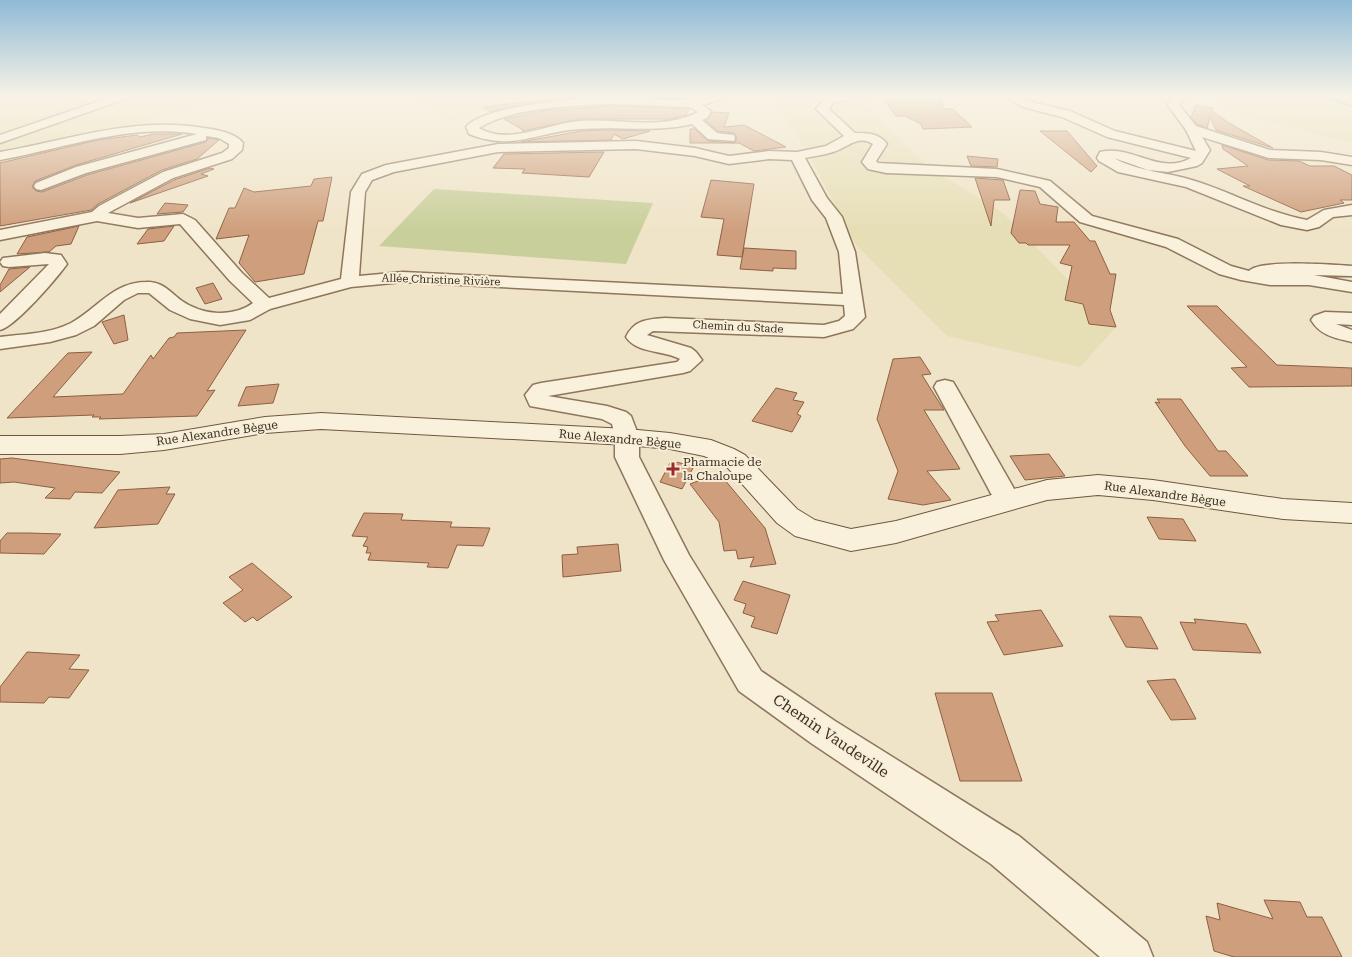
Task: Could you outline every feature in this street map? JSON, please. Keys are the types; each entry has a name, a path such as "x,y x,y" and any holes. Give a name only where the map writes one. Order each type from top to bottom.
{"main road":[{"name":"Rue Alexandre Bègue","path":"0,445 120,445 164,442 264,425 321,421 670,441 726,454 736,461 787,516 806,528 851,540 896,532 1047,490 1098,485 1153,490 1255,506 1352,512"}],"street":[{"path":"0,156 68,141"},
{"path":"41,186 109,161 190,141"},
{"path":"98,216 104,209 162,178 218,160 235,150 236,143 234,141"},
{"path":"647,141 650,147"},
{"path":"350,282 358,192 367,177 377,172 498,148 597,144 695,152 729,160 769,155 797,156 830,149 845,141"},
{"path":"877,141 880,144 869,162 873,166 886,169 997,173 1045,184 1086,219 1172,243 1225,270 1241,275 1283,282 1309,280 1352,287"},
{"path":"1138,141 1200,156"},
{"path":"1198,141 1203,150 1200,156 1192,163 1167,168 1152,166 1117,154 1104,155 1104,158 1123,169 1190,184 1281,220 1296,224 1313,224 1330,213 1352,210"},
{"path":"1228,141 1269,154 1321,156 1352,161"},
{"name":"Chemin du Stade","path":"626,437 623,421 618,417 545,403 538,401 536,395 541,390 683,367 692,360 689,355 682,352 640,340 636,337 638,331 643,327 664,324 824,331 851,322 855,317 847,252 834,217 820,200 797,156"},
{"path":"0,235 98,216 138,223 183,219 189,223 236,277 261,300 263,305"},
{"path":"0,324 14,312 58,264 55,259 45,258 9,262"},
{"path":"1260,278 1257,272 1267,269 1352,271"},
{"name":"Allée Christine Rivière","path":"0,343 63,333 78,327 116,296 128,289 139,287 159,289 183,309 198,316 212,318 232,318 251,314 263,305 350,282 403,276 854,300"},
{"path":"1352,319 1325,318 1321,320 1323,326 1335,332 1352,336"},
{"path":"945,387 1008,501"},
{"name":"Chemin Vaudeville","path":"626,437 627,457 665,534 750,681 823,732 1005,850 1132,957"}],"shaded area":[{"path":"0,141 96,141 33,165 0,185"},
{"path":"800,141 902,141 926,165 1003,213 1115,328 1080,367 947,336 856,245"}],"green space":[{"path":"434,189 653,203 626,264 379,246"}],"building":[{"path":"95,141 159,141 76,165 35,181 32,187 36,191 42,192 87,175 207,141 218,141 197,159 162,170 98,204 91,210 0,226 0,163"},
{"path":"528,141 581,141 521,142"},
{"path":"690,141 708,141 734,143 690,143"},
{"path":"736,141 774,141 786,147 754,151 739,143 734,143"},
{"path":"1052,141 1075,141 1097,166 1091,172"},
{"path":"1250,141 1260,141 1273,148"},
{"path":"1222,145 1268,160 1299,161 1310,166 1334,166 1352,175 1352,200 1340,200 1344,203 1301,212 1243,186 1250,186 1217,169 1248,166 1223,149"},
{"path":"604,152 589,177 522,173 525,169 493,168 504,154"},
{"path":"967,156 998,159 997,167 971,166"},
{"path":"210,168 214,169 201,174 208,176 130,203 174,180"},
{"path":"332,177 323,221 318,221 304,274 255,282 239,263 249,235 216,239 229,208 235,208 244,188 254,192 311,186 314,179"},
{"path":"975,178 1003,180 1010,200 994,200 991,226"},
{"path":"711,180 754,184 742,257 717,255 724,219 701,217"},
{"path":"1020,190 1035,191 1040,204 1058,207 1056,222 1074,222 1090,241 1095,241 1110,274 1116,274 1110,310 1116,327 1089,324 1083,304 1065,300 1072,266 1060,263 1070,245 1028,245 1026,243 1019,243 1011,233"},
{"path":"165,203 188,205 183,212 157,214"},
{"path":"79,226 71,244 56,246 49,252 17,254 27,237"},
{"path":"174,226 164,241 137,244 148,229"},
{"path":"744,248 796,251 796,269 773,268 773,271 740,269"},
{"path":"30,267 0,292 0,285 9,269"},
{"path":"213,283 222,299 205,304 196,288"},
{"path":"1187,306 1217,306 1277,365 1352,368 1352,386 1249,387 1231,368 1247,367"},
{"path":"124,315 128,340 114,344 102,322"},
{"path":"246,330 207,391 215,390 197,416 99,419 101,417 92,417 94,415 7,418 68,353 92,352 53,397 123,394 151,355 153,359 169,338 174,337 177,333"},
{"path":"920,357 931,374 922,375 944,410 924,410 960,469 927,471 951,500 923,505 888,499 898,471 877,419 893,359"},
{"path":"279,384 273,403 238,406 246,387"},
{"path":"776,388 797,393 793,400 804,402 797,414 801,416 792,432 752,421"},
{"path":"1157,399 1181,399 1218,451 1226,451 1248,476 1210,476 1185,446 1155,402 1160,403"},
{"path":"1049,454 1065,476 1025,480 1010,456"},
{"path":"12,458 120,472 102,493 75,492 70,499 45,498 55,488 14,482 0,483 0,459"},
{"name":"Pharmacie de la Chaloupe","path":"671,461 694,466 682,489 660,482"},
{"path":"719,473 765,528 776,564 750,567 754,557 738,559 736,550 724,551 719,522 690,484"},
{"path":"170,487 166,494 175,494 158,524 94,528 118,490"},
{"path":"364,513 403,514 401,520 452,522 450,527 490,528 483,546 457,545 448,568 427,567 429,563 368,560 371,553 366,553 368,547 363,546 368,537 352,536"},
{"path":"1147,517 1183,519 1196,541 1159,539"},
{"path":"7,533 61,534 44,554 0,553 0,541"},
{"path":"618,544 621,571 563,577 562,555 578,554 577,547"},
{"path":"252,563 292,597 257,621 253,617 245,622 223,603 243,590 229,577"},
{"path":"743,581 790,595 777,634 751,627 755,617 743,613 746,604 734,600"},
{"path":"1041,610 1063,646 1004,655 987,622 999,621 995,615"},
{"path":"1109,616 1141,617 1158,649 1126,647"},
{"path":"1194,619 1246,624 1261,653 1193,650 1180,622 1196,623"},
{"path":"27,652 80,655 69,669 89,670 69,698 49,697 44,703 0,702 0,687"},
{"path":"1175,679 1196,719 1171,720 1147,681"},
{"path":"935,693 992,693 1022,781 960,781"},
{"path":"1264,900 1300,902 1307,917 1322,917 1342,957 1234,957 1214,951 1206,916 1220,920 1217,903 1273,919"}],"place":[{"name":"Pharmacie de la Chaloupe","path":"673,469"}]}
